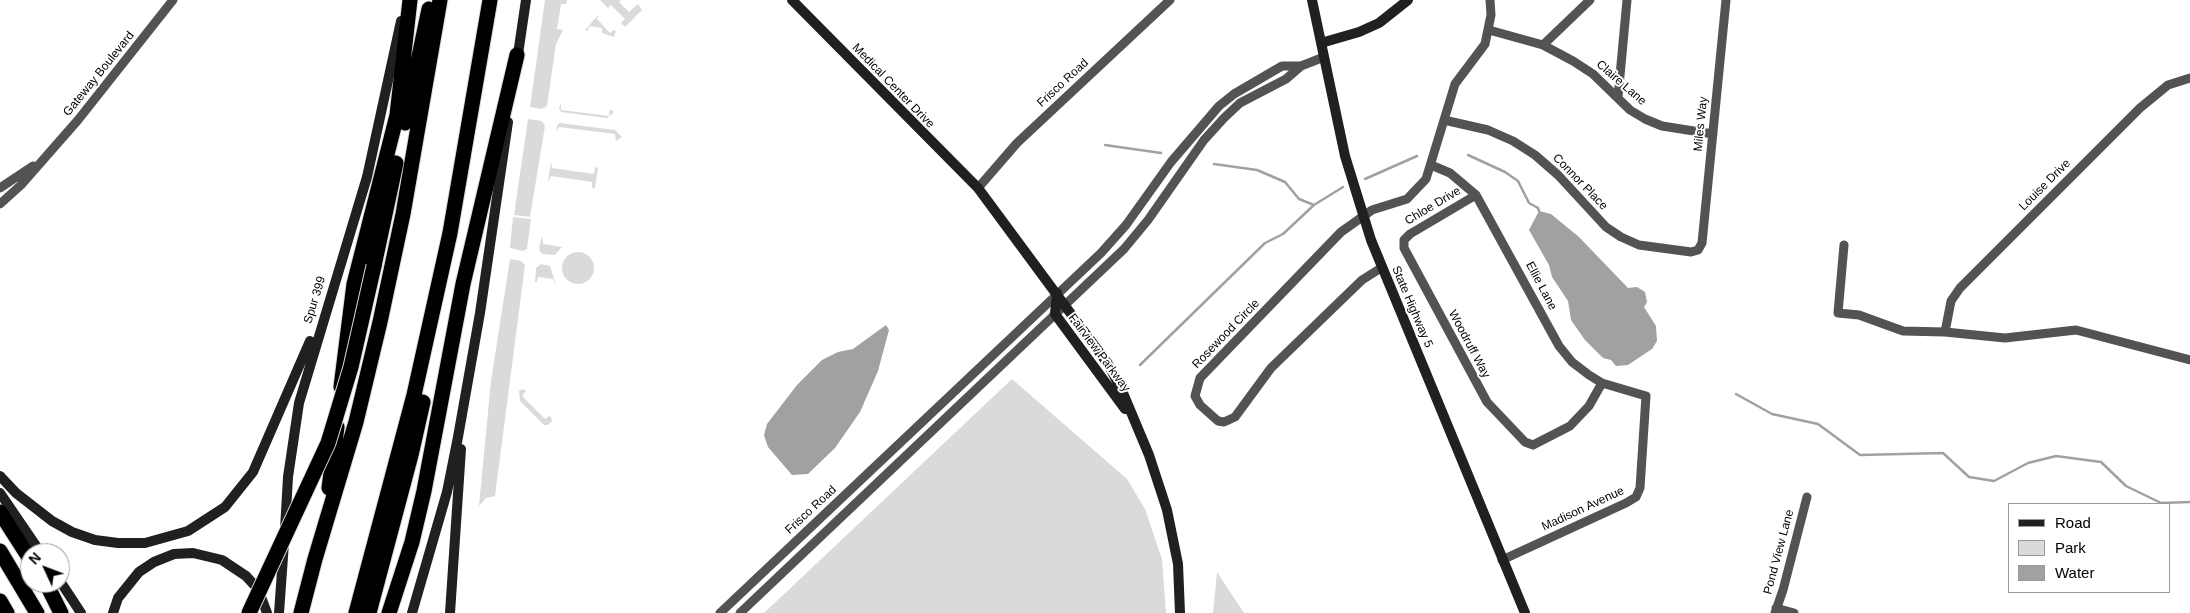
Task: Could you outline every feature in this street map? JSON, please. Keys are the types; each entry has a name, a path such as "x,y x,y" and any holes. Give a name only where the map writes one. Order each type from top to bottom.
{"highway":[{"path":"315,559 332,470 352,300 397,115 410,0"},
{"path":"250,613 328,443 352,367 431,0"},
{"path":"301,613 315,559 336,495 369,368 403,214 440,0"},
{"path":"356,613 414,395 450,233 490,0"},
{"path":"389,613 424,491 463,284 518,55"},
{"path":"369,613 411,454 439,331 448,284 450,233"},
{"path":"0,512 20,543"},
{"path":"0,551 37,613"},
{"path":"51,593 61,613"},
{"path":"0,601 6,613"}],"main road":[{"name":"Spur 399","path":"280,613 292,436 304,384 327,304 367,177 406,0"},
{"path":"412,613 447,492 463,410 480,313 526,0"},
{"name":"Medical Center Drive","path":"792,0 978,188"},
{"name":"State Highway 5","path":"1312,0 1345,156 1381,268 1525,613"},
{"path":"1321,43 1359,32 1378,23 1408,0"},
{"name":"Fairview Parkway","path":"978,188 1108,364 1123,393 1149,455 1167,510 1178,564 1180,613"},
{"name":"Fairview Parkway","path":"1057,293 1055,314 1135,424"},
{"path":"0,476 27,503 52,521 72,532 95,540 118,543 145,543 188,531 225,507 253,472 327,304"},
{"path":"450,613 463,410"},
{"path":"0,493 34,543"},
{"path":"113,613 118,598 139,572 154,562 174,554 194,553 222,560 246,576 258,589 267,613"},
{"path":"68,593 81,613"}],"street":[{"name":"Gateway Boulevard","path":"0,204 21,185 78,120 173,0"},
{"name":"Frisco Road","path":"978,188 1017,143 1170,0"},
{"path":"1363,215 1407,199 1426,179 1455,84 1481,52 1489,30 1490,0"},
{"path":"1543,45 1590,0"},
{"path":"1618,97 1627,0"},
{"name":"Miles Way","path":"1698,250 1702,243 1726,0"},
{"name":"Claire Lane","path":"1489,30 1543,45 1593,74 1630,110 1662,126 1713,134"},
{"path":"740,613 1124,248 1148,220 1176,176 1204,140 1240,103 1286,79 1301,66 1324,57"},
{"name":"Frisco Road","path":"720,613 1126,225 1167,169 1219,106 1234,94 1282,66 1301,66"},
{"name":"Louise Drive","path":"1945,332 1951,301 1960,288 2140,108 2168,85 2190,78"},
{"name":"Connor Place","path":"1444,120 1488,130 1513,141 1535,155 1558,175 1606,227 1621,237 1638,245 1691,252 1698,250"},
{"name":"Gateway Boulevard","path":"0,188 41,161"},
{"name":"Ellie Lane","path":"1431,165 1450,173 1476,195 1559,346 1572,362 1602,382 1646,396"},
{"path":"1167,169 1176,176"},
{"name":"Chloe Drive","path":"1404,240 1410,234 1476,195"},
{"name":"Rosewood Circle","path":"1363,215 1341,232 1200,378 1195,396 1200,405 1218,421 1224,422 1234,416 1271,368 1362,280 1381,268"},
{"name":"Woodruff Way","path":"1404,240 1404,248 1487,402 1525,442 1533,445 1570,426 1589,406 1602,382"},
{"path":"1844,245 1838,313 1859,315 1902,331 1945,332 2005,338 2076,330 2190,360"},
{"name":"Madison Avenue","path":"1502,560 1636,497 1640,488 1646,396"},
{"path":"944,400 954,410"},
{"name":"Pond View Lane","path":"1775,611 1807,497"},
{"path":"802,536 811,546"},
{"path":"1775,611 1794,613"}],"green space":[{"path":"545,0 567,0 566,4 561,4 557,29 563,30 556,44 547,106 541,109 530,107"},
{"path":"600,0 621,0 619,2 629,12 638,4 642,10 625,27 621,23 625,19 611,5 608,8"},
{"path":"599,14 597,19 610,33 614,30 616,31 614,37 602,33 602,28 589,26 588,31 585,30"},
{"path":"561,103 561,110 609,116 610,109 614,112 607,118 561,112 559,108"},
{"path":"528,119 542,121 545,126 530,217 514,215"},
{"path":"560,123 615,130 622,137 616,141 615,134 559,127 556,132 557,125"},
{"path":"551,162 552,168 594,174 595,168 598,167 595,188 592,188 592,182 551,176 548,182"},
{"path":"513,217 531,219 527,249 523,251 510,248"},
{"path":"542,236 543,244 562,247 555,255 540,252"},
{"path":"578,252 584,253 589,257 593,262 593,274 589,279 584,283 578,284 572,283 567,279 563,274 562,268 563,262 567,257 572,253"},
{"path":"510,259 521,261 525,265 495,496 486,498 479,506 491,381"},
{"path":"541,264 550,266 556,285 553,279 538,277 537,282 535,282 536,268"},
{"path":"1012,379 1127,479 1145,509 1162,559 1166,613 764,613"},
{"path":"523,389 526,391 522,396 545,419 549,416 551,417 552,421 548,425 544,425 520,401 519,391"},
{"path":"1217,572 1244,613 1213,613"}],"water":[{"path":"1539,211 1551,214 1579,237 1628,288 1637,287 1645,292 1647,302 1644,307 1656,326 1657,341 1652,349 1628,365 1616,366 1611,360 1603,358 1585,340 1571,320 1568,301 1552,277 1549,265 1529,230"},
{"path":"886,325 889,330 878,371 860,412 835,448 808,474 792,475 768,447 764,435 767,424 797,385 822,360 838,352 853,349"}],"waterway":[{"path":"1105,145 1161,153"},
{"path":"1468,155 1505,172 1518,181 1529,203 1538,208 1539,211"},
{"path":"1365,179 1417,156"},
{"path":"1214,164 1257,170 1285,182 1299,199 1314,205 1343,187"},
{"path":"1140,365 1265,243 1283,234 1314,205"},
{"path":"1736,394 1772,414 1818,424 1860,455 1943,453 1969,477 1994,481 2028,463 2056,456 2101,462 2126,486 2161,503 2190,502"}]}
